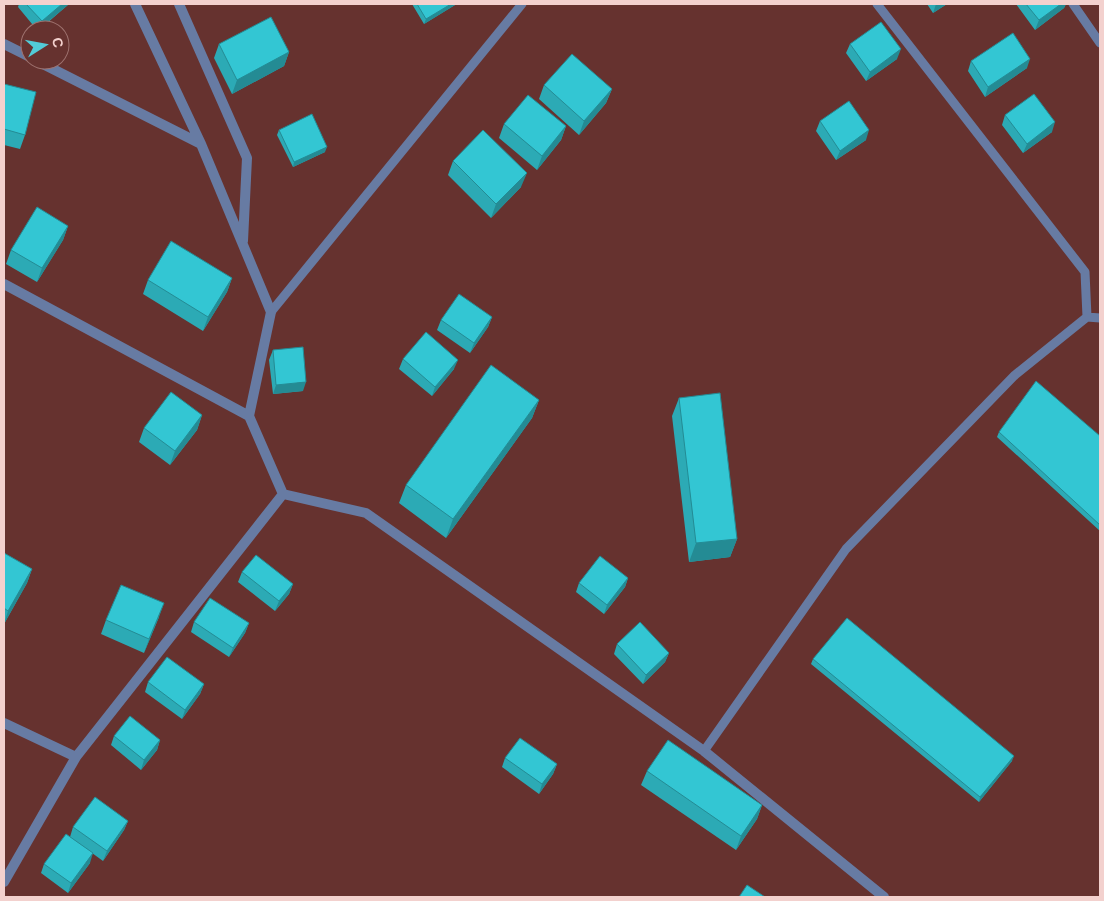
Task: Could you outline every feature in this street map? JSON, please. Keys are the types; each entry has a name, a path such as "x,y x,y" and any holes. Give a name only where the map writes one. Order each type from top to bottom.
{"street":[{"path":"135,4 200,144 272,312 249,416 283,494"},
{"path":"179,4 247,158 243,244"},
{"path":"4,44 20,52"},
{"path":"55,70 200,144"},
{"path":"4,284 249,416"},
{"path":"283,494 366,514 704,751 884,897"},
{"path":"4,882 76,757 283,494"},
{"path":"4,723 76,757"}],"lane":[{"path":"272,312 522,4"},
{"path":"877,4 1085,272 1087,317"},
{"path":"1073,4 1100,43"},
{"path":"704,751 846,549 1015,375 1087,317 1100,318"}],"building":[{"path":"26,4 62,4 43,20"},
{"path":"417,4 451,4 426,19"},
{"path":"1026,4 1061,4 1039,20"},
{"path":"271,17 289,52 237,80 219,44"},
{"path":"881,22 901,49 870,72 850,44"},
{"path":"1013,33 1030,59 988,87 971,61"},
{"path":"572,54 612,89 584,121 544,85"},
{"path":"4,84 36,92 25,135 4,129"},
{"path":"1034,94 1055,122 1027,144 1005,115"},
{"path":"528,95 566,126 542,156 504,124"},
{"path":"849,101 869,130 840,151 820,121"},
{"path":"312,114 327,147 294,162 279,130"},
{"path":"483,130 527,173 496,204 453,161"},
{"path":"37,207 68,226 42,268 11,250"},
{"path":"171,241 232,278 208,317 148,280"},
{"path":"459,294 492,317 474,343 441,320"},
{"path":"426,332 458,360 435,387 403,359"},
{"path":"303,347 306,382 276,385 273,350"},
{"path":"491,365 539,400 453,519 406,485"},
{"path":"1036,381 1100,436 1100,525 999,432"},
{"path":"171,392 202,415 175,451 144,428"},
{"path":"720,393 737,539 696,543 679,398"},
{"path":"4,553 32,569 8,611 4,608"},
{"path":"256,555 293,584 279,601 242,572"},
{"path":"600,556 628,578 607,605 579,583"},
{"path":"121,585 164,603 149,639 106,620"},
{"path":"210,598 249,623 233,648 194,622"},
{"path":"847,618 1014,756 980,797 813,659"},
{"path":"640,622 669,653 646,675 617,644"},
{"path":"167,657 204,684 185,710 148,682"},
{"path":"130,716 160,740 144,760 114,736"},
{"path":"520,738 557,764 542,784 505,758"},
{"path":"668,740 762,805 741,836 647,771"},
{"path":"95,797 128,821 107,851 73,827"},
{"path":"66,834 93,853 71,883 44,864"},
{"path":"747,885 765,897 739,897"}]}
